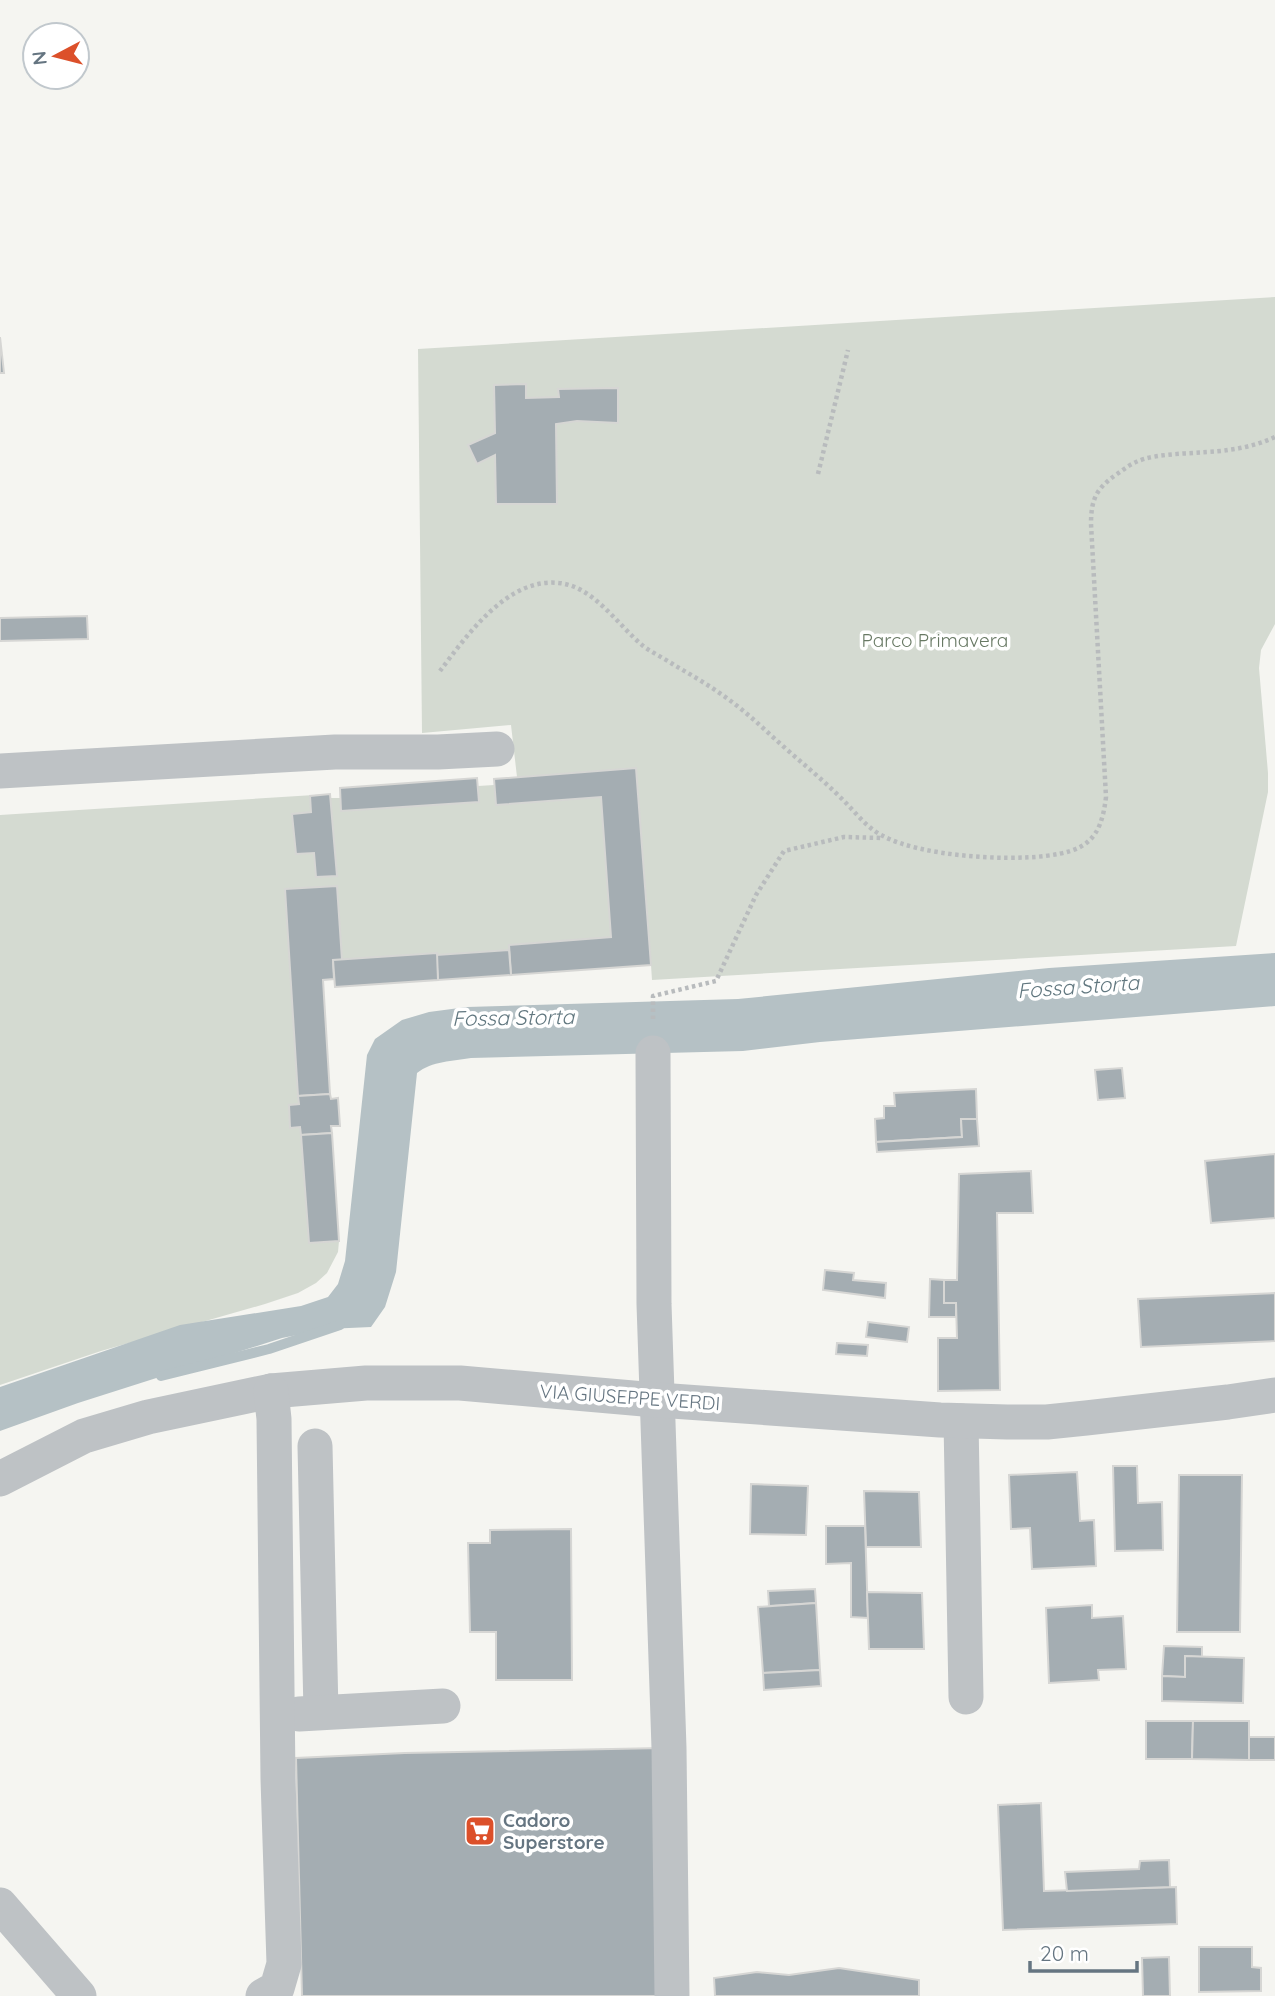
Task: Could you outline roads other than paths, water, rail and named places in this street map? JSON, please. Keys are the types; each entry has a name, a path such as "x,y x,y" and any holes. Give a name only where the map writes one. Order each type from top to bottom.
{"street":[{"path":"0,771 335,752 497,750"},
{"path":"653,1053 654,1304 669,1748 672,1996"},
{"name":"VIA GIUSEPPE VERDI","path":"0,1479 83,1436 183,1409 271,1391 366,1383 460,1383 961,1421 1047,1422 1275,1395"},
{"path":"263,1996 277,1988 284,1964 274,1419 271,1391"},
{"path":"961,1421 966,1697"},
{"path":"315,1446 321,1712"},
{"path":"278,1715 443,1706"},
{"path":"0,1905 79,1996"}],"water":[{"path":"1275,953 1275,1006 820,1042 743,1051 471,1058 429,1066 417,1073 396,1272 385,1307 371,1327 327,1329 282,1338 78,1403 0,1431 0,1387 180,1325 301,1306 328,1297 338,1284 345,1261 367,1055 375,1039 402,1020 429,1012 467,1007 738,999 1049,968"}],"waterway":[{"name":"Fossa Storta","path":"161,1376 269,1349 340,1325"}],"place":[{"name":"Cadoro Superstore","path":"480,1831"}],"park label":[{"name":"Parco Primavera","path":"935,640"}]}
